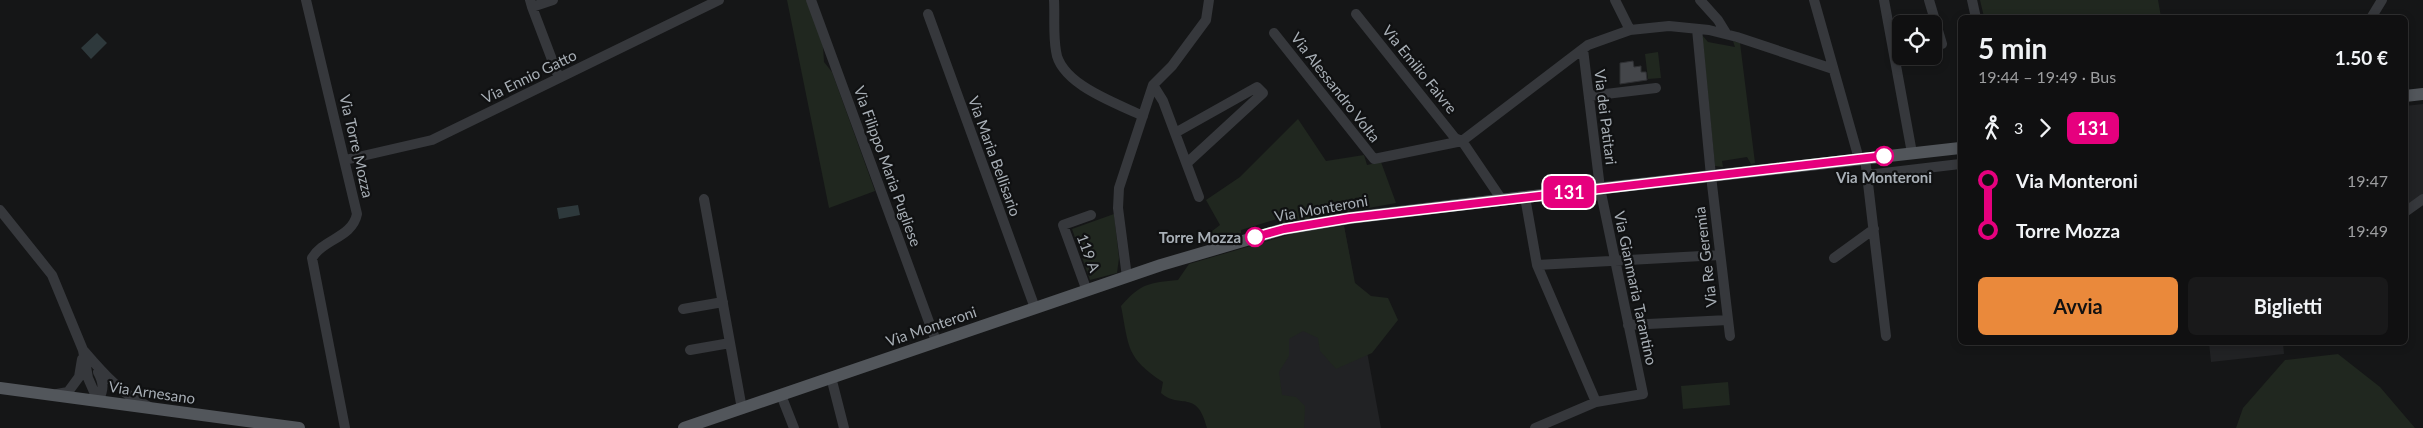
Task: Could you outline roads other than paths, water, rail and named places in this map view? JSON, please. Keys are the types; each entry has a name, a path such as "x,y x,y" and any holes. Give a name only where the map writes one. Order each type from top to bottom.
{"main road":[{"path":"2408,96 2423,94"},
{"name":"Via Monteroni","path":"684,428 1087,290 1233,243 1284,229 1350,218 1600,188 1958,148"},
{"name":"Via Arnesano","path":"0,388 299,428"}],"street":[{"name":"Via Torre Mozza","path":"306,0 355,200 356,220 347,232 316,252 312,258 346,428"},
{"path":"554,0 531,3 558,78"},
{"name":"Via Ennio Gatto","path":"345,160 432,140 720,0"},
{"name":"Via Filippo Maria Pugliese","path":"811,0 936,341"},
{"path":"1054,0 1056,52 1061,66 1070,78 1143,116"},
{"path":"1127,277 1118,208 1119,188 1153,85 1172,66 1206,20 1209,0"},
{"path":"1615,0 1630,30"},
{"path":"1700,0 1718,20 1726,33"},
{"path":"1814,0 1833,69 1867,175 1886,336"},
{"path":"1884,0 1892,29"},
{"path":"1929,0 1933,15"},
{"path":"1972,0 1975,15"},
{"path":"2373,15 2382,0"},
{"name":"Via Maria Bellisario","path":"928,14 1035,308"},
{"name":"Via Emilio Faivre","path":"1356,14 1455,138 1462,140 1502,200"},
{"path":"1462,140 1588,45 1630,30 1669,26 1726,33 1833,69"},
{"name":"Via Re Geremia","path":"1697,29 1711,176 1730,336"},
{"name":"Via Alessandro Volta","path":"1274,33 1374,159 1462,140"},
{"name":"Via dei Patitari","path":"1583,49 1600,188"},
{"path":"1900,65 1912,153"},
{"path":"1153,85 1163,101 1199,196"},
{"path":"1175,133 1257,88 1262,93 1187,163"},
{"path":"1589,96 1656,88"},
{"path":"1867,175 1958,164"},
{"name":"Via Gianmaria Tarantino","path":"1596,402 1643,394 1600,188"},
{"path":"1525,197 1537,265 1596,402 1535,428"},
{"path":"704,199 742,409"},
{"path":"2408,210 2423,199"},
{"path":"0,210 52,275 83,350 88,378 98,401"},
{"name":"119 A","path":"1087,290 1063,225 1091,215"},
{"path":"1834,258 1874,228"},
{"path":"1537,265 1720,255"},
{"path":"683,309 723,302"},
{"path":"1628,325 1728,320"},
{"path":"690,350 730,344"},
{"path":"52,395 68,392 79,377 83,350"},
{"path":"83,350 103,373 121,389 139,402 154,409"},
{"path":"831,377 844,428"},
{"path":"781,395 794,428"}],"place":[{"name":"Via Monteroni","path":"1884,156"},
{"name":"Torre Mozza","path":"1255,237"}]}
